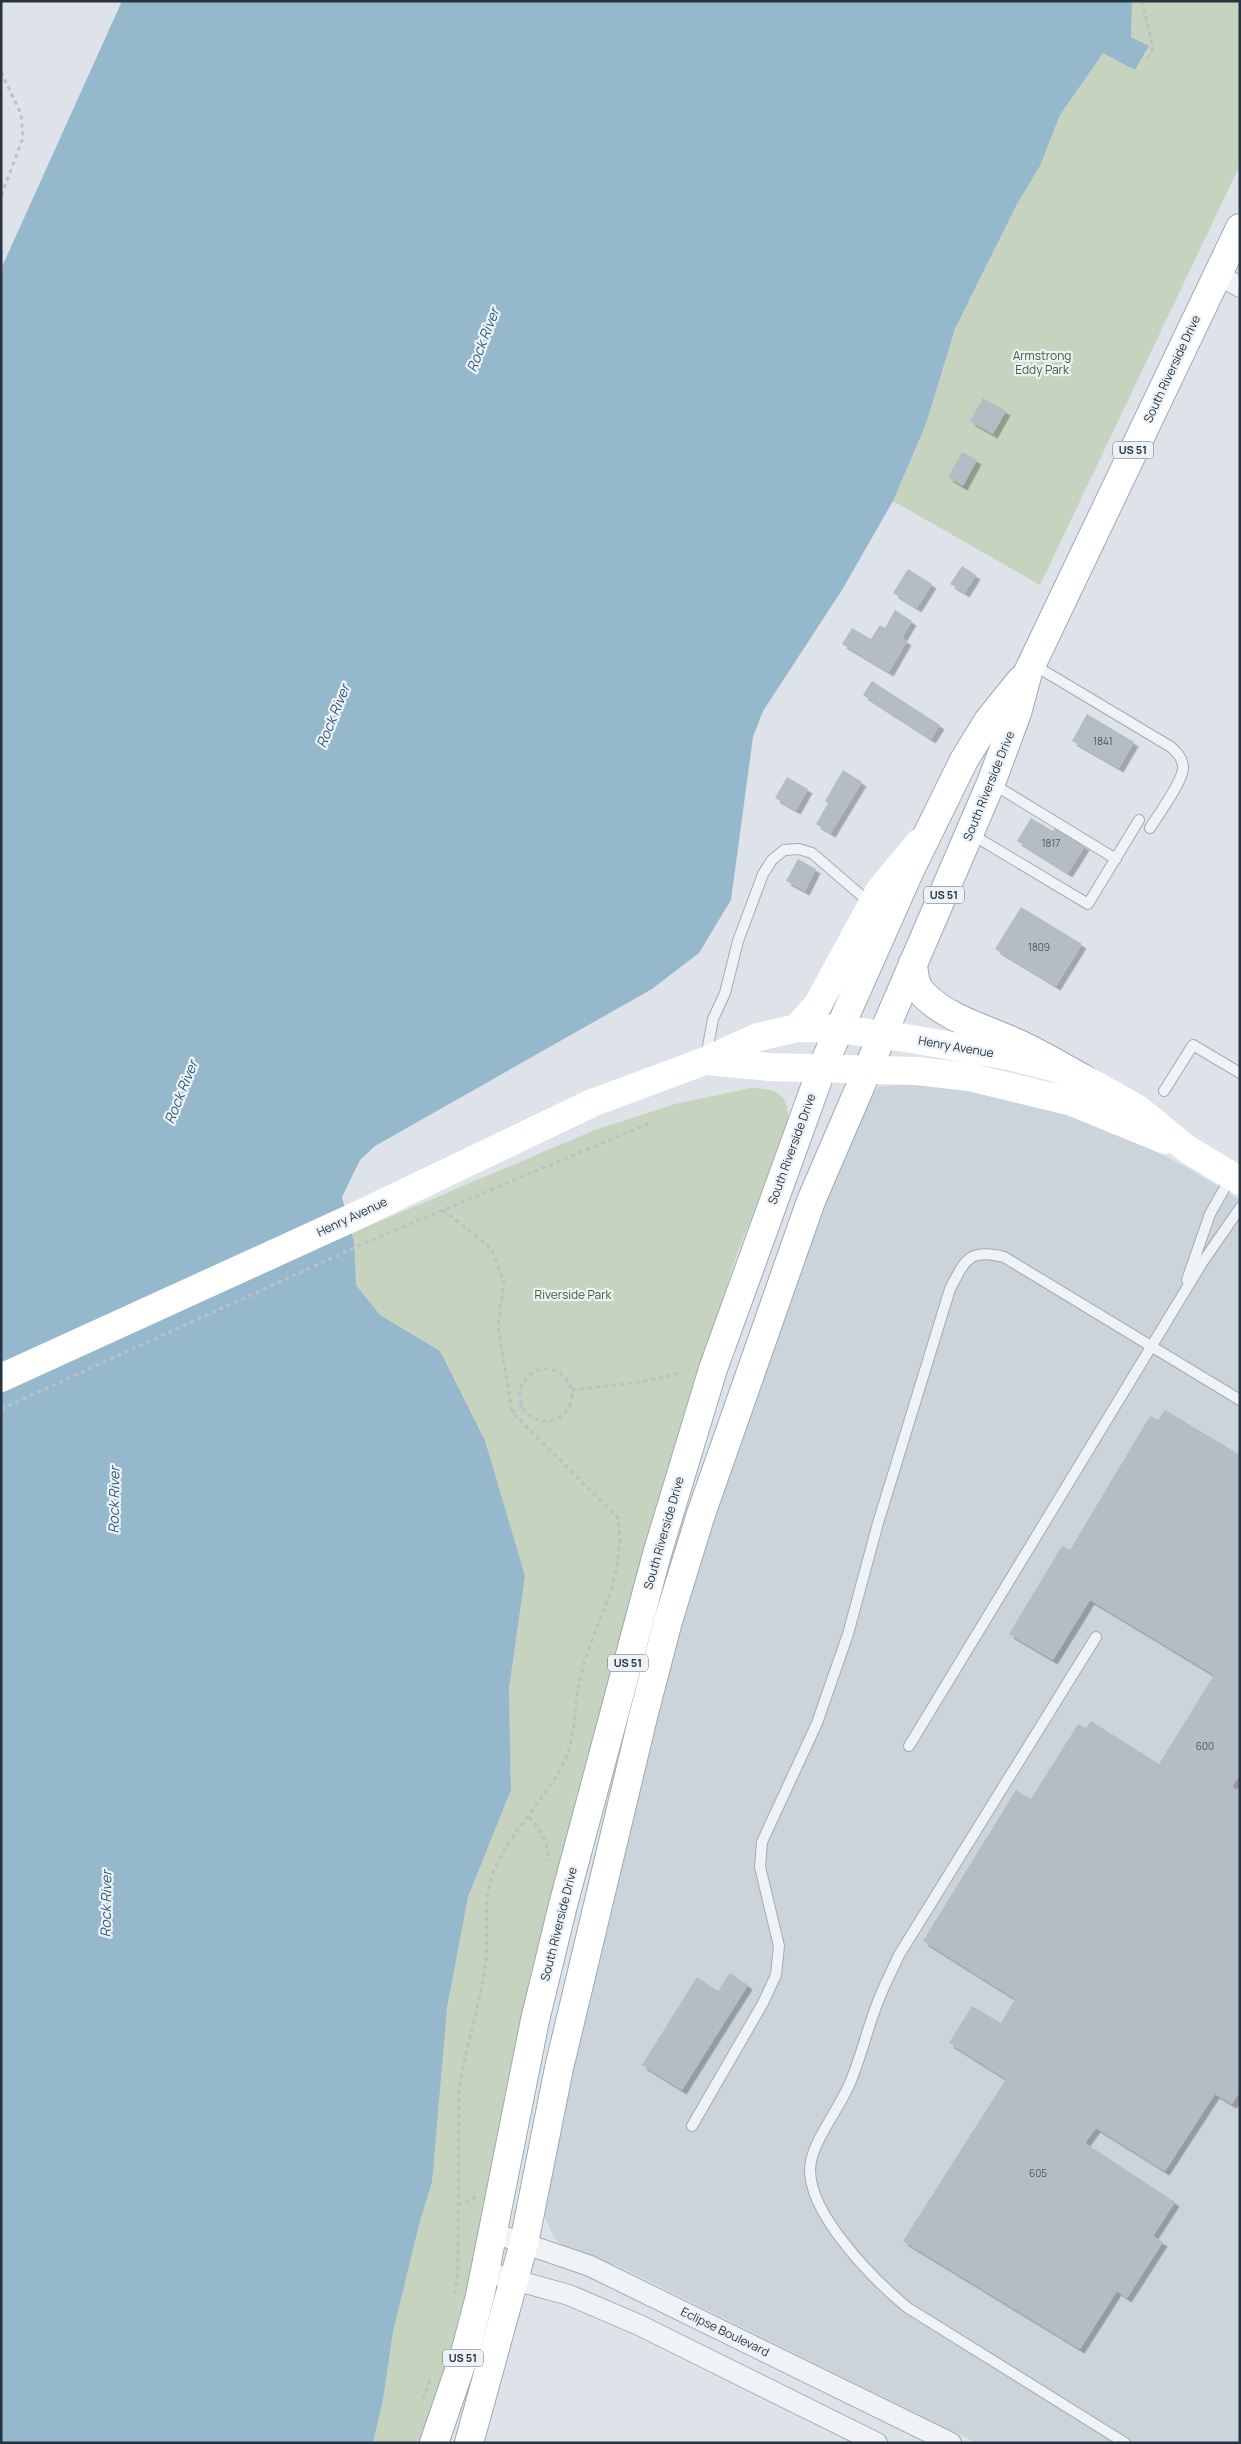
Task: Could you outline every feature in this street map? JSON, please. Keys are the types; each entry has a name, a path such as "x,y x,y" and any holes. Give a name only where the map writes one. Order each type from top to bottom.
{"main road":[{"name":"South Riverside Drive","path":"434,2443 465,2353 486,2272 536,2020 561,1911 657,1554 713,1369 822,1068 926,834 976,741 1030,668 1228,281 1240,228"},
{"name":"South Riverside Drive","path":"469,2443 524,2244 559,2068 617,1819 668,1622 735,1415 811,1201 881,1034 991,783 1017,713 1030,668"},
{"path":"797,1028 818,1004 871,904 926,834"},
{"path":"913,963 914,978 917,986 935,1004 972,1024 1022,1045 1084,1079"},
{"name":"Henry Avenue","path":"1,1378 356,1216 592,1103 705,1060 758,1037 797,1028 839,1029 881,1034 1009,1056 1052,1067 1084,1079 1138,1109 1187,1149 1235,1179"},
{"name":"Henry Avenue","path":"705,1060 769,1067 867,1069 951,1074 1032,1091 1088,1108 1187,1149"}],"street":[{"name":"Eclipse Boulevard","path":"494,2233 590,2266 951,2443"},
{"path":"486,2272 569,2296 639,2325 878,2443"}],"lane":[{"path":"1030,668 1171,747 1181,757 1184,768 1180,778 1150,828"},
{"path":"991,783 1116,859"},
{"path":"970,834 1088,904 1139,820"},
{"path":"705,1060 713,1019 725,993 738,941 764,874 772,860 784,850 799,848 812,854 871,904"},
{"path":"1164,1091 1193,1044 1240,1073"},
{"path":"1181,1299 1210,1214 1235,1179"},
{"path":"909,1746 1202,1263 1240,1208"},
{"path":"692,2126 763,2003 776,1975 779,1946 760,1867 762,1842 818,1719 842,1652 881,1514 950,1289 961,1267 971,1256 982,1253 1004,1257 1240,1400"},
{"path":"1096,1637 900,1955 876,2006 845,2095 813,2152 810,2171 813,2189 827,2219 851,2252 888,2291 908,2308 1125,2443"}],"path":[{"path":"1142,1 1153,48 1147,60"},
{"path":"1,72 21,114 23,138 1,196"},
{"path":"1,1409 367,1242 650,1123"},
{"path":"443,1210 491,1248 504,1282 498,1326 512,1412 618,1518 620,1533 620,1559 615,1581 581,1673 575,1729 571,1743 561,1768 530,1817 501,1856 491,1878 487,1902 488,1952 463,2063 459,2092 458,2271 454,2299"},
{"path":"540,1370 556,1371 569,1382 572,1398 565,1413 551,1421 534,1418 522,1405 522,1388 532,1374 540,1370"},
{"path":"572,1390 641,1382 681,1373"},
{"path":"512,1412 522,1405"},
{"path":"530,1817 540,1830 546,1843 549,1865"},
{"path":"422,2406 427,2384 434,2372"}],"shaded area":[{"path":"914,1083 1021,1098 1116,1131 1186,1167 1240,1200 1240,2443 977,2443 620,2267 566,2248 554,2238 543,2213 596,1959 669,1668 723,1489 765,1363 844,1158 871,1095 879,1087"}],"green space":[{"name":"Armstrong Eddy Park","path":"1132,1 1240,1 1240,165 1040,585 893,501 926,424 955,329 1016,206 1040,166 1060,115 1103,52 1135,70 1149,47 1131,37"},
{"name":"Riverside Park","path":"751,1088 771,1090 783,1098 788,1111 786,1130 737,1254 634,1586 578,1799 477,2253 454,2342 423,2443 373,2443 383,2400 393,2332 419,2225 432,2182 436,2093 447,2008 468,1897 511,1790 509,1689 525,1576 440,1351 380,1315 356,1285 352,1233 595,1130 675,1104"}],"water":[{"name":"Rock River","path":"122,1 1132,1 1131,37 1149,46 1135,70 1103,53 1060,115 1040,166 1016,206 955,329 926,424 893,501 842,590 763,711 753,737 731,900 699,953 652,989 375,1146 360,1160 342,1197 354,1242 356,1285 380,1315 440,1351 485,1441 525,1576 509,1689 511,1790 468,1897 447,2008 432,2182 419,2225 393,2332 383,2400 373,2443 1,2443 1,269"}],"building":[{"path":"983,398 1006,411 993,434 970,421"},
{"path":"962,452 977,460 963,486 948,477"},
{"path":"962,566 976,575 965,593 950,584"},
{"path":"908,569 932,584 917,608 893,593"},
{"path":"895,610 912,621 902,638 907,641 889,672 842,644 852,628 871,639 880,625 885,628"},
{"path":"872,681 940,725 931,739 863,695"},
{"path":"1087,714 1134,742 1119,768 1072,741"},
{"path":"843,770 862,782 831,833 816,824 828,803 825,801"},
{"path":"787,777 808,789 796,810 775,798"},
{"path":"1031,818 1053,831 1055,827 1085,846 1068,873 1017,841"},
{"path":"798,859 816,869 805,891 786,881"},
{"path":"1021,907 1082,944 1056,986 995,949"},
{"path":"1165,1410 1240,1455 1240,1774 1232,1787 1240,1792 1240,2091 1232,2104 1215,2094 1165,2171 1096,2128 1085,2143 1175,2202 1153,2236 1163,2242 1127,2298 1117,2291 1080,2349 903,2241 1006,2079 949,2043 972,2006 1001,2023 1015,1999 923,1941 1016,1790 1031,1799 1078,1724 1086,1728 1091,1721 1159,1764 1214,1675 1090,1600 1053,1660 1009,1634 1062,1546 1070,1550 1150,1416 1158,1420"},
{"path":"730,1973 748,1985 682,2090 642,2065 697,1977 718,1991"}]}
